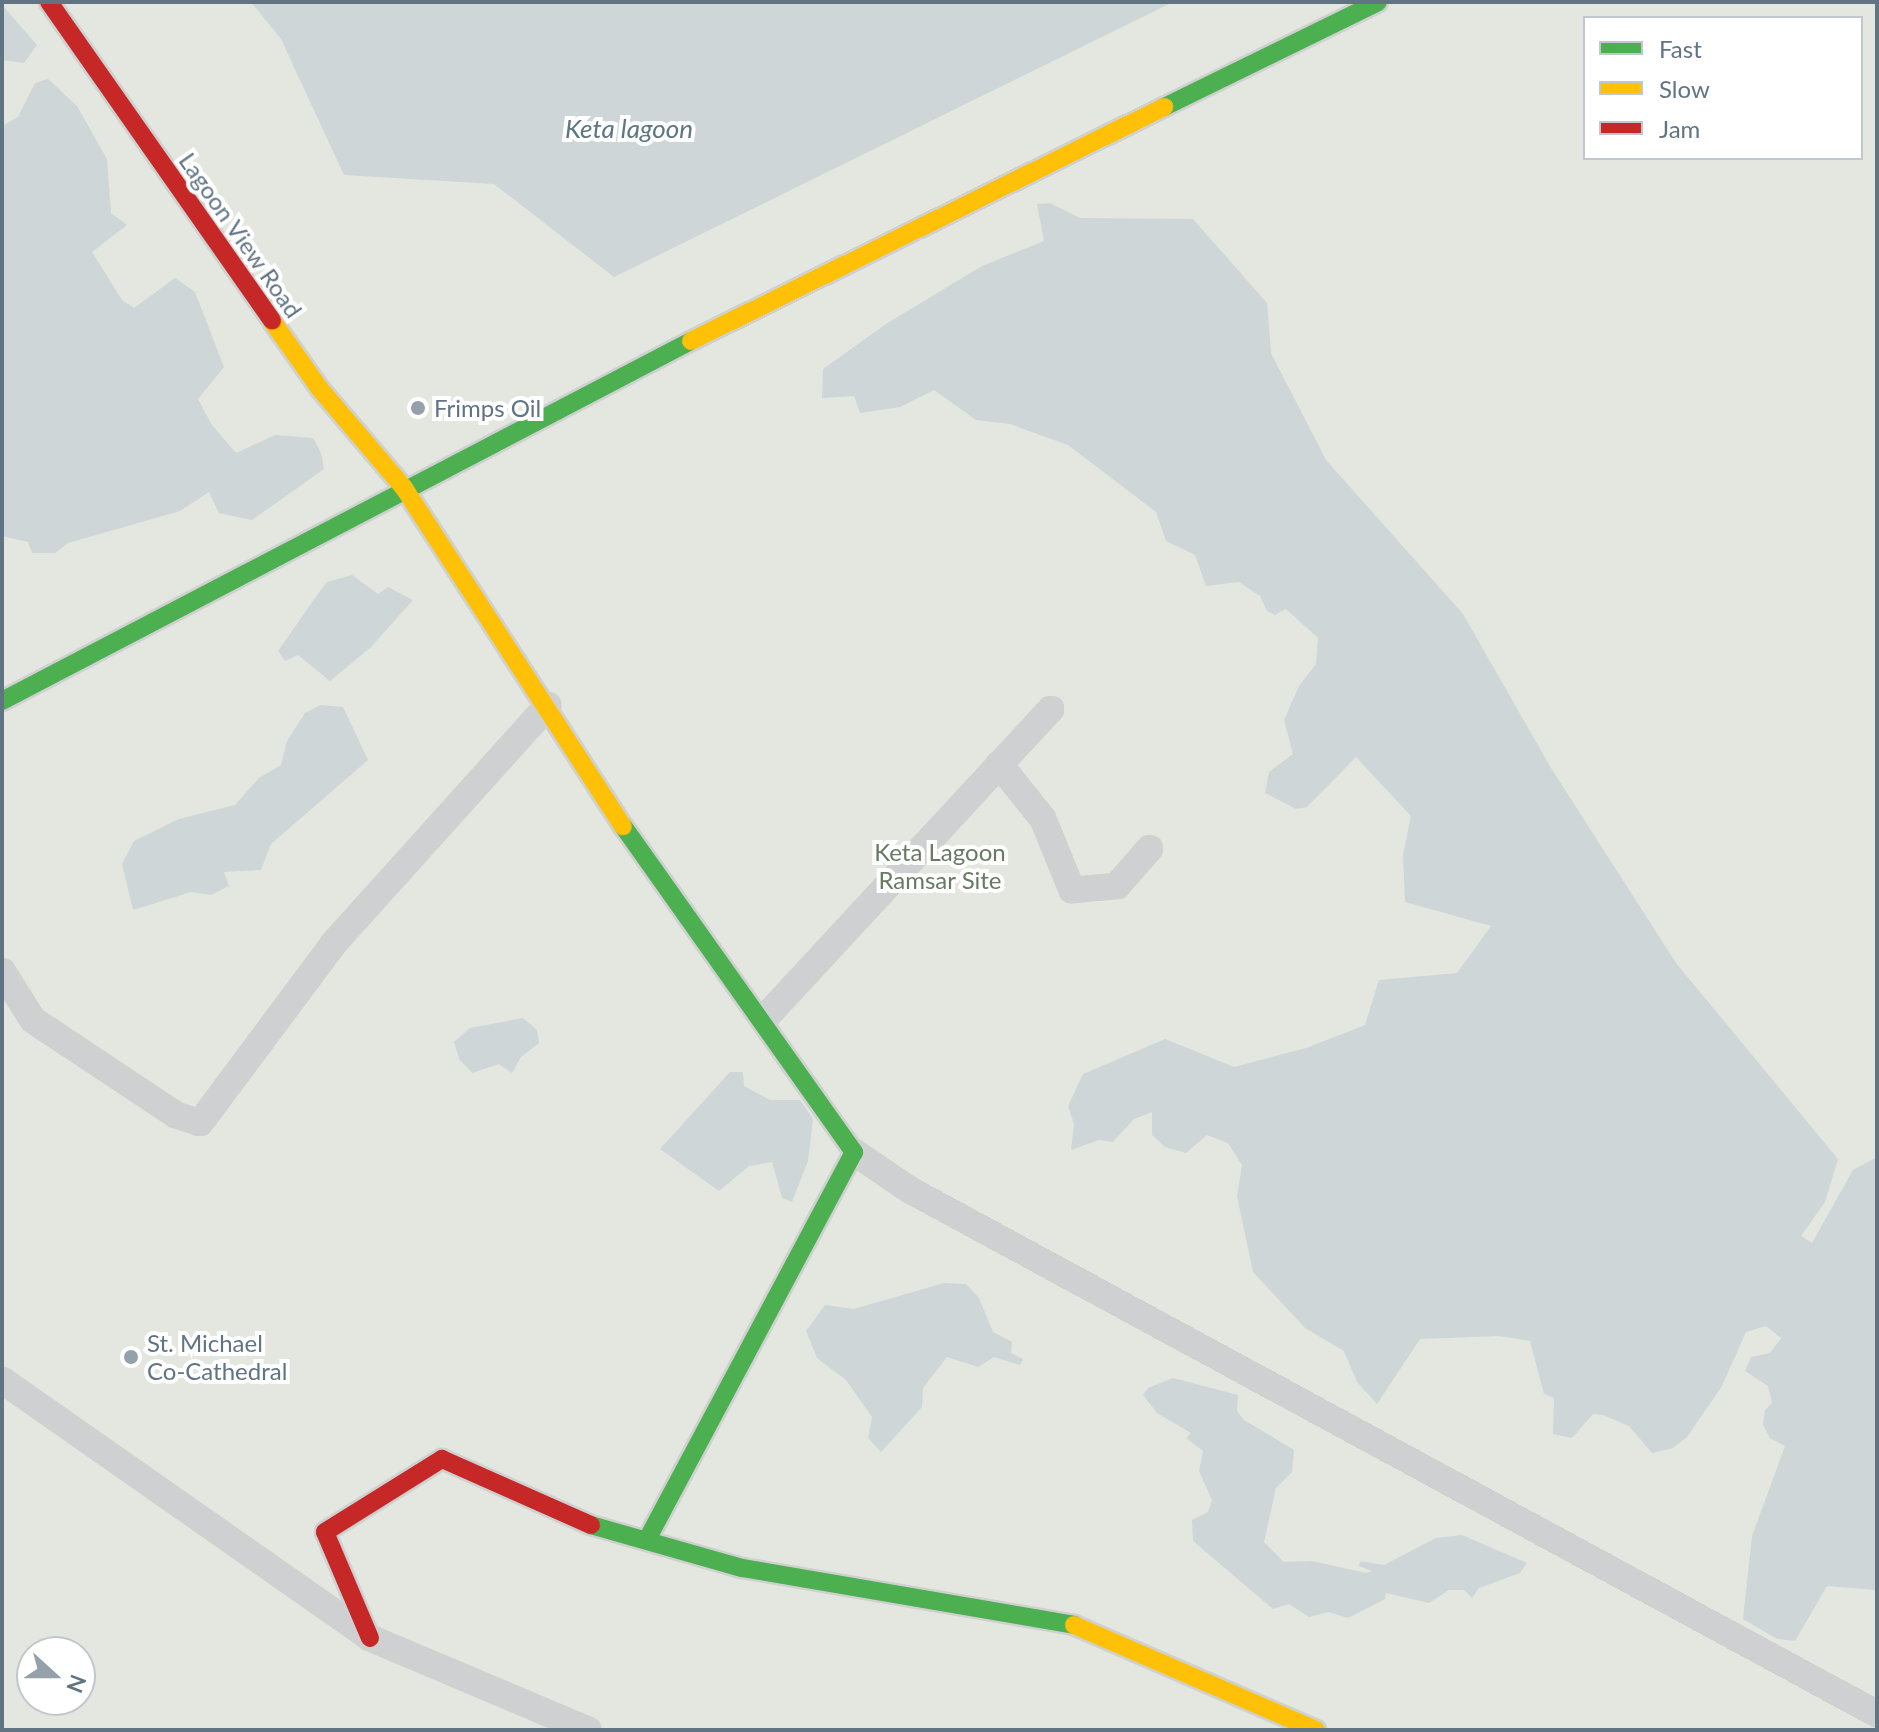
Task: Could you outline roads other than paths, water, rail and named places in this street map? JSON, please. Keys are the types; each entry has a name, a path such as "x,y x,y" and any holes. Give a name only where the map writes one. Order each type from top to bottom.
{"street":[{"name":"Lagoon View Road","path":"49,2 320,389 404,488 548,705 616,815 854,1152"},
{"path":"2,701 749,310 1378,2"},
{"path":"2,971 33,1020 176,1115 200,1123 334,943 548,705"},
{"path":"763,1020 1051,709"},
{"path":"999,764 1043,819 1072,890 1117,886 1150,848"},
{"path":"647,1540 854,1152 950,1212 1877,1714"},
{"path":"2,1380 370,1638 588,1730"},
{"path":"370,1638 325,1532 442,1459 590,1525 742,1568 1070,1623 1316,1730"}],"water":[{"name":"Keta lagoon","path":"251,2 1173,2 614,277 494,184 344,175 281,39"},
{"path":"2,5 37,45 24,63 2,60"},
{"path":"48,79 77,106 107,159 111,213 127,225 92,252 122,300 134,308 175,278 195,292 224,367 198,399 212,425 236,453 275,435 313,438 321,453 324,469 252,520 219,513 209,492 180,511 68,543 55,553 32,553 28,542 2,536 2,126 18,117 35,83"},
{"path":"1050,203 1080,218 1193,219 1267,303 1271,353 1326,460 1463,614 1551,768 1676,963 1838,1159 1825,1202 1801,1236 1812,1243 1853,1170 1877,1157 1877,1590 1827,1586 1795,1641 1777,1639 1743,1619 1752,1536 1785,1446 1770,1438 1763,1424 1765,1410 1772,1403 1768,1386 1745,1371 1751,1357 1770,1353 1781,1338 1766,1326 1746,1332 1722,1386 1687,1437 1673,1448 1652,1453 1629,1426 1603,1415 1593,1414 1572,1438 1553,1434 1554,1398 1544,1394 1530,1341 1499,1336 1420,1339 1377,1404 1357,1382 1344,1351 1305,1328 1253,1272 1237,1196 1242,1165 1228,1143 1207,1135 1186,1153 1165,1147 1152,1135 1152,1112 1134,1119 1113,1142 1099,1140 1071,1150 1074,1124 1068,1106 1083,1074 1165,1039 1234,1067 1306,1048 1365,1025 1379,980 1457,973 1491,926 1405,902 1403,855 1411,816 1356,757 1307,807 1296,809 1265,793 1269,772 1293,754 1284,720 1299,686 1316,664 1318,638 1286,609 1275,615 1267,611 1260,596 1239,582 1206,586 1195,555 1166,541 1156,512 1068,445 1010,424 976,420 934,390 900,407 860,413 854,396 822,398 823,369 886,324 982,266 1044,241 1037,204"},
{"path":"352,575 378,594 388,587 413,600 370,648 330,681 298,655 285,661 278,651 327,582"},
{"path":"320,705 343,707 368,760 271,844 261,870 224,872 229,886 211,895 191,892 133,910 122,864 134,841 179,819 235,805 259,778 281,765 287,741 305,713"},
{"path":"523,1018 537,1030 539,1043 521,1057 512,1073 499,1064 472,1073 459,1059 454,1042 470,1028"},
{"path":"730,1072 743,1072 744,1086 770,1100 800,1100 813,1119 808,1161 792,1202 782,1198 772,1162 749,1166 719,1191 660,1149"},
{"path":"944,1283 966,1284 979,1298 993,1332 1012,1342 1011,1353 1023,1359 1020,1365 994,1357 978,1367 947,1357 923,1388 922,1407 881,1452 868,1438 872,1417 846,1380 817,1358 806,1331 825,1305 854,1309"},
{"path":"1173,1378 1238,1395 1237,1411 1244,1420 1294,1450 1292,1472 1276,1488 1264,1542 1284,1562 1312,1561 1366,1573 1372,1571 1359,1566 1360,1561 1384,1565 1436,1538 1462,1535 1527,1563 1520,1573 1479,1588 1472,1598 1464,1590 1449,1590 1429,1603 1386,1593 1385,1599 1348,1618 1328,1612 1309,1617 1289,1604 1273,1609 1193,1541 1192,1520 1208,1512 1212,1500 1199,1471 1203,1451 1186,1438 1191,1433 1157,1413 1143,1395 1148,1388"}],"place":[{"name":"Frimps Oil","path":"418,408"},
{"name":"St. Michael Co-Cathedral","path":"131,1357"}],"park label":[{"name":"Keta Lagoon Ramsar Site","path":"940,866"}]}
